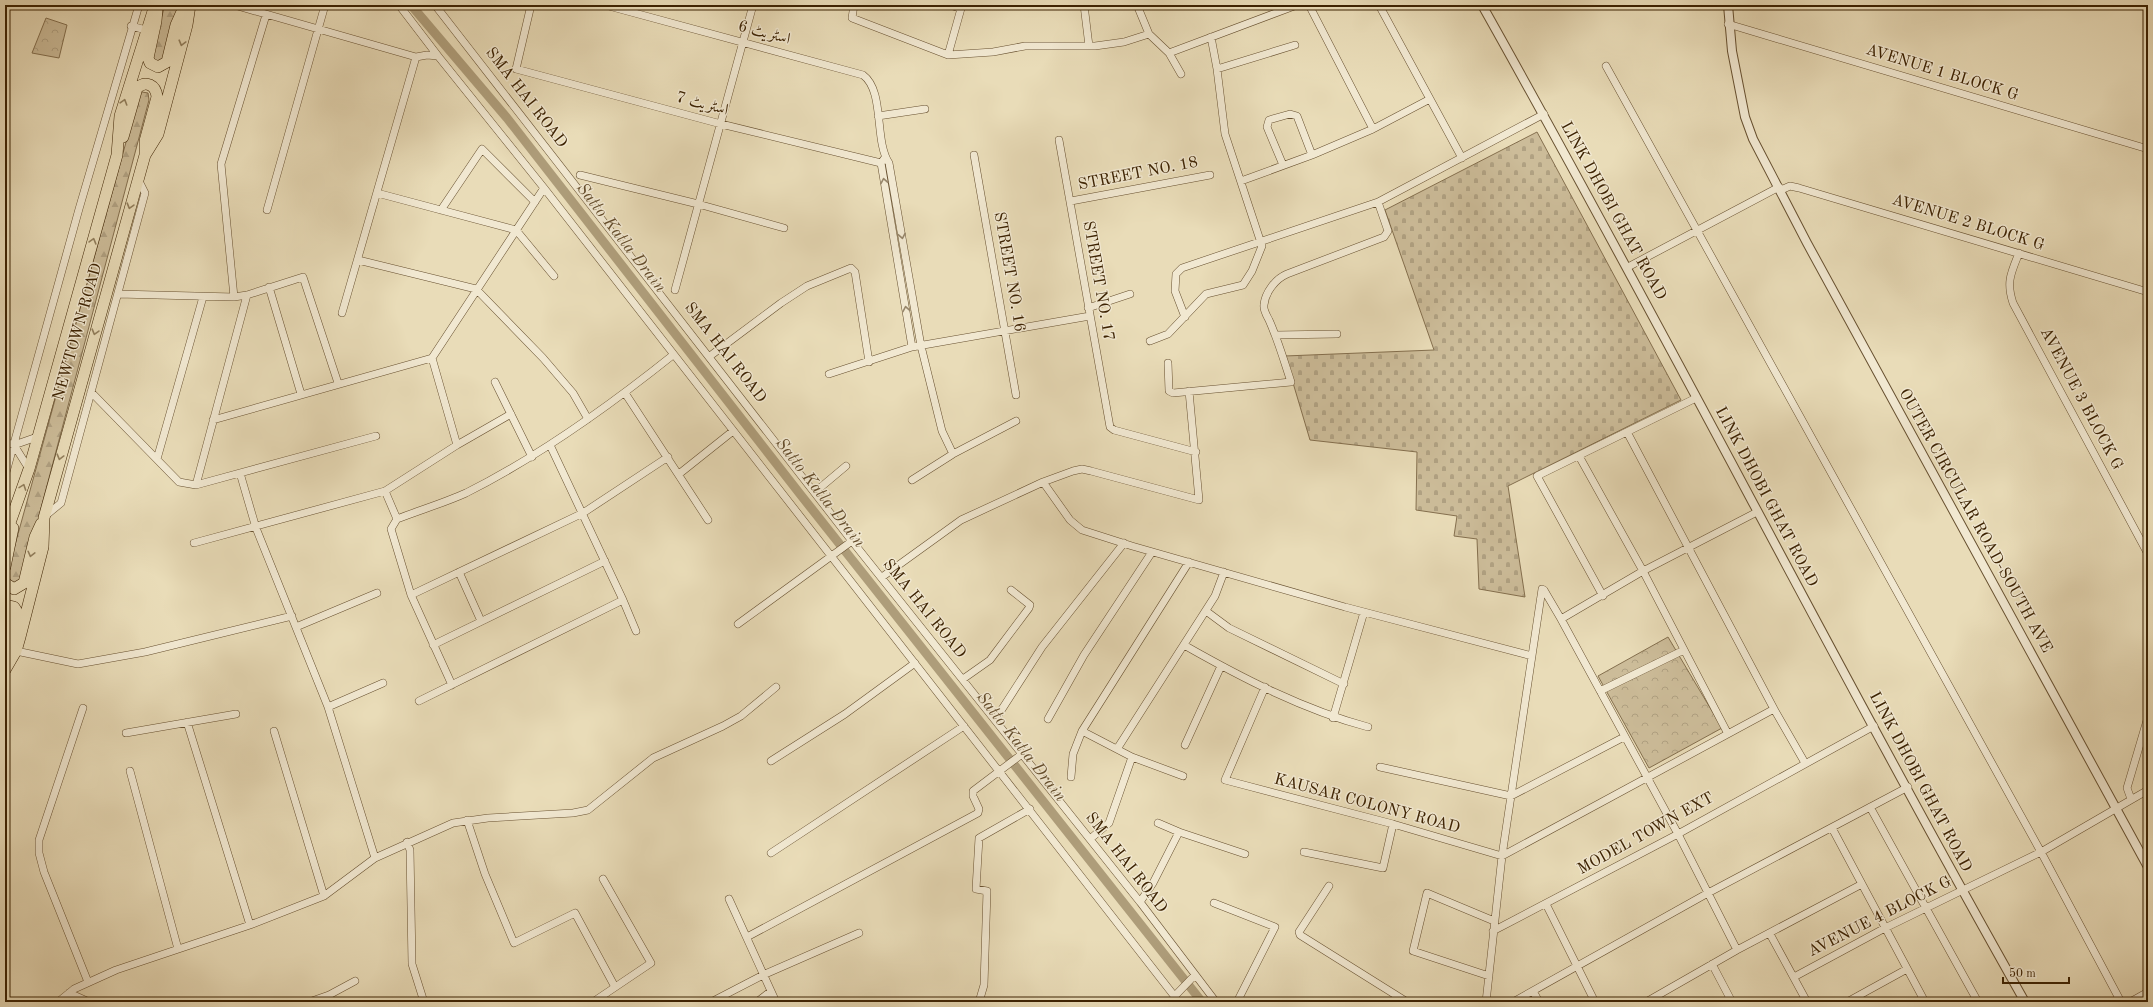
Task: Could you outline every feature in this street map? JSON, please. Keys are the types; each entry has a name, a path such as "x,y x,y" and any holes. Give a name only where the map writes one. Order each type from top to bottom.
{"main road":[{"path":"156,5 156,22 148,58 150,63 158,67 167,62 176,24 185,5"},
{"name":"NEWTOWN ROAD","path":"5,538 29,469 117,155 120,116 146,30 156,5"},
{"name":"NEWTOWN ROAD","path":"5,670 16,651 43,547 44,518 145,155 158,134 187,25 190,5"},
{"path":"117,155 137,88 141,85 148,84 152,86 157,94 145,141 145,155"},
{"path":"5,567 12,538 14,512"},
{"path":"5,583 14,589 24,583 35,537 44,518"},
{"path":"5,604 14,607 16,610 5,658"}],"street":[{"path":"5,476 139,5"},
{"path":"234,5 319,31 416,57 427,55 438,56"},
{"path":"267,210 319,31 325,5"},
{"path":"399,5 733,431 834,555 915,664 999,772 1176,993 1179,1002"},
{"name":"SMA HAI ROAD","path":"435,5 815,492 850,543 882,577 996,720 1020,756 1090,839 1216,1002"},
{"name":"اسٹریٹ 7","path":"531,5 516,69 721,124 883,160"},
{"name":"اسٹریٹ 6","path":"605,5 863,75 868,78 871,84 878,116"},
{"path":"675,290 752,5"},
{"path":"854,5 852,18 948,55 993,52 1025,46 1089,46 1124,42 1149,34"},
{"path":"948,55 961,6 950,5"},
{"path":"973,5 1001,5"},
{"path":"1084,5 1089,46"},
{"path":"1137,5 1149,34 1169,53 1181,74"},
{"path":"1169,53 1297,5"},
{"path":"1309,5 1373,129"},
{"path":"1379,5 1462,158"},
{"name":"LINK DHOBI GHAT ROAD","path":"1482,5 1544,114 1628,268 1757,512 1908,787 1962,891 2026,1002"},
{"name":"OUTER CIRCULAR ROAD-SOUTH AVE","path":"1728,5 1728,24 1745,117 1753,138 1807,243 2148,867"},
{"path":"234,297 221,164 266,15"},
{"name":"AVENUE 1 BLOCK G","path":"1728,24 2148,149"},
{"path":"132,26 146,30"},
{"path":"1150,341 1168,334 1206,294 1243,286 1252,271 1262,246 1225,134 1217,69 1211,37"},
{"path":"1217,69 1295,45"},
{"path":"342,313 416,57"},
{"path":"1606,66 2042,852 2122,1002"},
{"path":"1241,181 1312,155 1373,129 1430,99"},
{"path":"912,347 883,160 878,116 925,109"},
{"path":"1283,165 1267,127 1269,120 1290,114 1297,116 1312,155"},
{"path":"1185,317 1175,290 1176,274 1182,268 1260,240 1378,202 1544,114"},
{"name":"STREET NO. 17","path":"1059,140 1110,427 1114,430 1196,452"},
{"path":"441,210 482,149 535,202"},
{"name":"STREET NO. 16","path":"974,155 1016,395"},
{"path":"883,160 888,163 921,346 942,431 953,454"},
{"name":"STREET NO. 18","path":"1070,201 1210,174"},
{"path":"580,175 698,204 784,228"},
{"path":"44,518 61,503 145,192 138,179"},
{"name":"AVENUE 2 BLOCK G","path":"1780,188 1790,186 1796,187 2148,292"},
{"path":"213,420 338,383 432,358 476,289 544,188"},
{"path":"1628,268 1780,188"},
{"path":"377,193 516,230 554,276"},
{"path":"1168,363 1170,392 1291,382 1276,335 1264,306 1272,286 1282,276 1384,237 1388,231 1378,202"},
{"name":"AVENUE 3 BLOCK G","path":"2019,253 2009,279 2009,290 2013,303 2148,554"},
{"path":"358,260 476,289 548,364 572,393 588,419"},
{"path":"710,356 807,286 851,268 855,272 868,362"},
{"path":"118,294 234,297 247,295 303,277 338,383"},
{"path":"269,287 302,394"},
{"path":"829,374 912,347 1005,331 1089,312 1130,294"},
{"path":"196,485 247,295"},
{"path":"157,459 203,297"},
{"path":"1276,335 1337,334"},
{"path":"452,685 411,595 391,529 397,519 465,493 532,457 625,394 673,355"},
{"path":"432,358 457,445"},
{"path":"495,382 532,457"},
{"path":"882,577 956,523 1043,482 1082,469 1199,500 1190,391"},
{"path":"91,392 179,482 196,485 376,436"},
{"path":"625,394 668,457 708,520"},
{"path":"1603,596 1537,476 1696,398"},
{"path":"194,543 256,528 385,491 457,445 511,414"},
{"path":"912,480 953,454 1016,421"},
{"path":"679,474 733,431"},
{"path":"1627,432 1774,709 1805,763"},
{"path":"5,442 14,445 37,437"},
{"path":"14,445 29,469"},
{"path":"550,445 583,513 636,631"},
{"path":"1579,456 1643,571 1728,734"},
{"path":"411,595 583,513 668,457"},
{"path":"815,492 846,466"},
{"path":"240,473 256,528 328,707 375,858"},
{"path":"1043,482 1070,520 1082,530 1152,552 1364,612 1532,656"},
{"path":"385,491 397,519"},
{"path":"1561,619 1603,596 1643,571 1757,512"},
{"path":"738,624 850,543"},
{"path":"996,720 1042,647 1124,543"},
{"path":"1048,719 1084,655 1152,552"},
{"path":"433,644 605,561"},
{"path":"1071,777 1073,754 1082,731 1189,562"},
{"path":"459,572 481,621"},
{"path":"1117,749 1206,611 1215,596 1224,572"},
{"path":"1486,1002 1502,856 1542,589 1561,619 1678,834 1737,950"},
{"path":"963,679 990,660 1029,608 1030,605 1011,590"},
{"path":"296,627 377,593"},
{"path":"419,701 623,600"},
{"path":"1206,611 1229,628 1344,684"},
{"path":"1333,718 1364,612"},
{"path":"16,651 78,664 145,652 292,616"},
{"path":"1184,645 1221,666 1333,718 1368,727"},
{"path":"1600,691 1684,650"},
{"path":"771,761 845,714 915,664"},
{"path":"1185,745 1221,666"},
{"path":"328,707 383,683"},
{"path":"58,1002 69,993 88,982 116,970 250,925 324,896 375,858 407,842 453,823 468,820 573,813 588,810 653,758 723,726 741,716 776,687"},
{"name":"KAUSAR COLONY ROAD","path":"1265,687 1225,780 1393,824 1502,856"},
{"path":"83,708 39,840 39,853 44,872 88,982"},
{"path":"1502,856 1774,709"},
{"path":"126,733 236,714"},
{"path":"2131,799 2127,788 2148,717"},
{"path":"187,722 250,925"},
{"path":"771,853 964,726"},
{"name":"MODEL TOWN EXT","path":"1493,931 1678,834 1874,726"},
{"path":"274,731 324,896"},
{"path":"1082,731 1132,757 1183,776"},
{"path":"1380,766 1511,796 1624,737"},
{"path":"747,937 978,813 979,809 973,796 973,791 1020,756"},
{"path":"1090,839 1109,824 1132,757"},
{"path":"130,771 178,949"},
{"path":"1513,1002 1576,965 1708,893 1908,787"},
{"name":"AVENUE 4 BLOCK G","path":"1794,977 1885,928 2042,852 2148,790"},
{"path":"1870,808 1978,1002"},
{"path":"979,1002 984,985 988,909 987,891 976,889 979,838 1030,809"},
{"path":"468,820 485,874 514,943 575,913 614,988"},
{"path":"1158,823 1179,832 1245,854"},
{"path":"1304,852 1383,868 1393,824"},
{"path":"1832,828 1925,1002"},
{"path":"1140,902 1153,883 1179,832"},
{"path":"407,842 410,850 412,964 424,1002"},
{"path":"593,1002 651,964 603,880"},
{"path":"1646,1002 1737,950 1770,934 1862,884"},
{"path":"1329,886 1299,932 1300,935 1407,1002"},
{"path":"1488,976 1413,951 1427,893 1494,921"},
{"path":"729,899 770,992 776,1002"},
{"path":"1214,902 1275,927 1237,1002"},
{"path":"1546,904 1595,1002"},
{"path":"711,1002 763,975 859,933"},
{"path":"1770,934 1807,1002"},
{"path":"1712,964 1732,1002"},
{"path":"1847,1002 1907,969"},
{"path":"1169,1002 1176,993 1195,976"},
{"path":"309,1002 329,995 355,981"},
{"path":"1533,991 1540,1002"},
{"path":"757,1002 770,992"},
{"path":"2130,1002 2148,992"},
{"path":"69,993 89,1002"}],"green space":[{"path":"165,5 179,5 164,57 161,61 154,61 151,54"},
{"path":"46,18 67,25 59,58 32,53"},
{"path":"142,92 148,93 149,100 23,576 14,584 9,581 7,574 139,95"},
{"path":"1537,132 1681,400 1508,486 1525,597 1479,589 1477,539 1454,536 1457,516 1416,510 1417,452 1310,440 1285,356 1434,350 1385,210"},
{"path":"1668,637 1722,728 1649,768 1598,676"}],"waterway":[{"name":"Satto Katla Drain","path":"411,5 507,118 800,494 1202,1002"}]}
